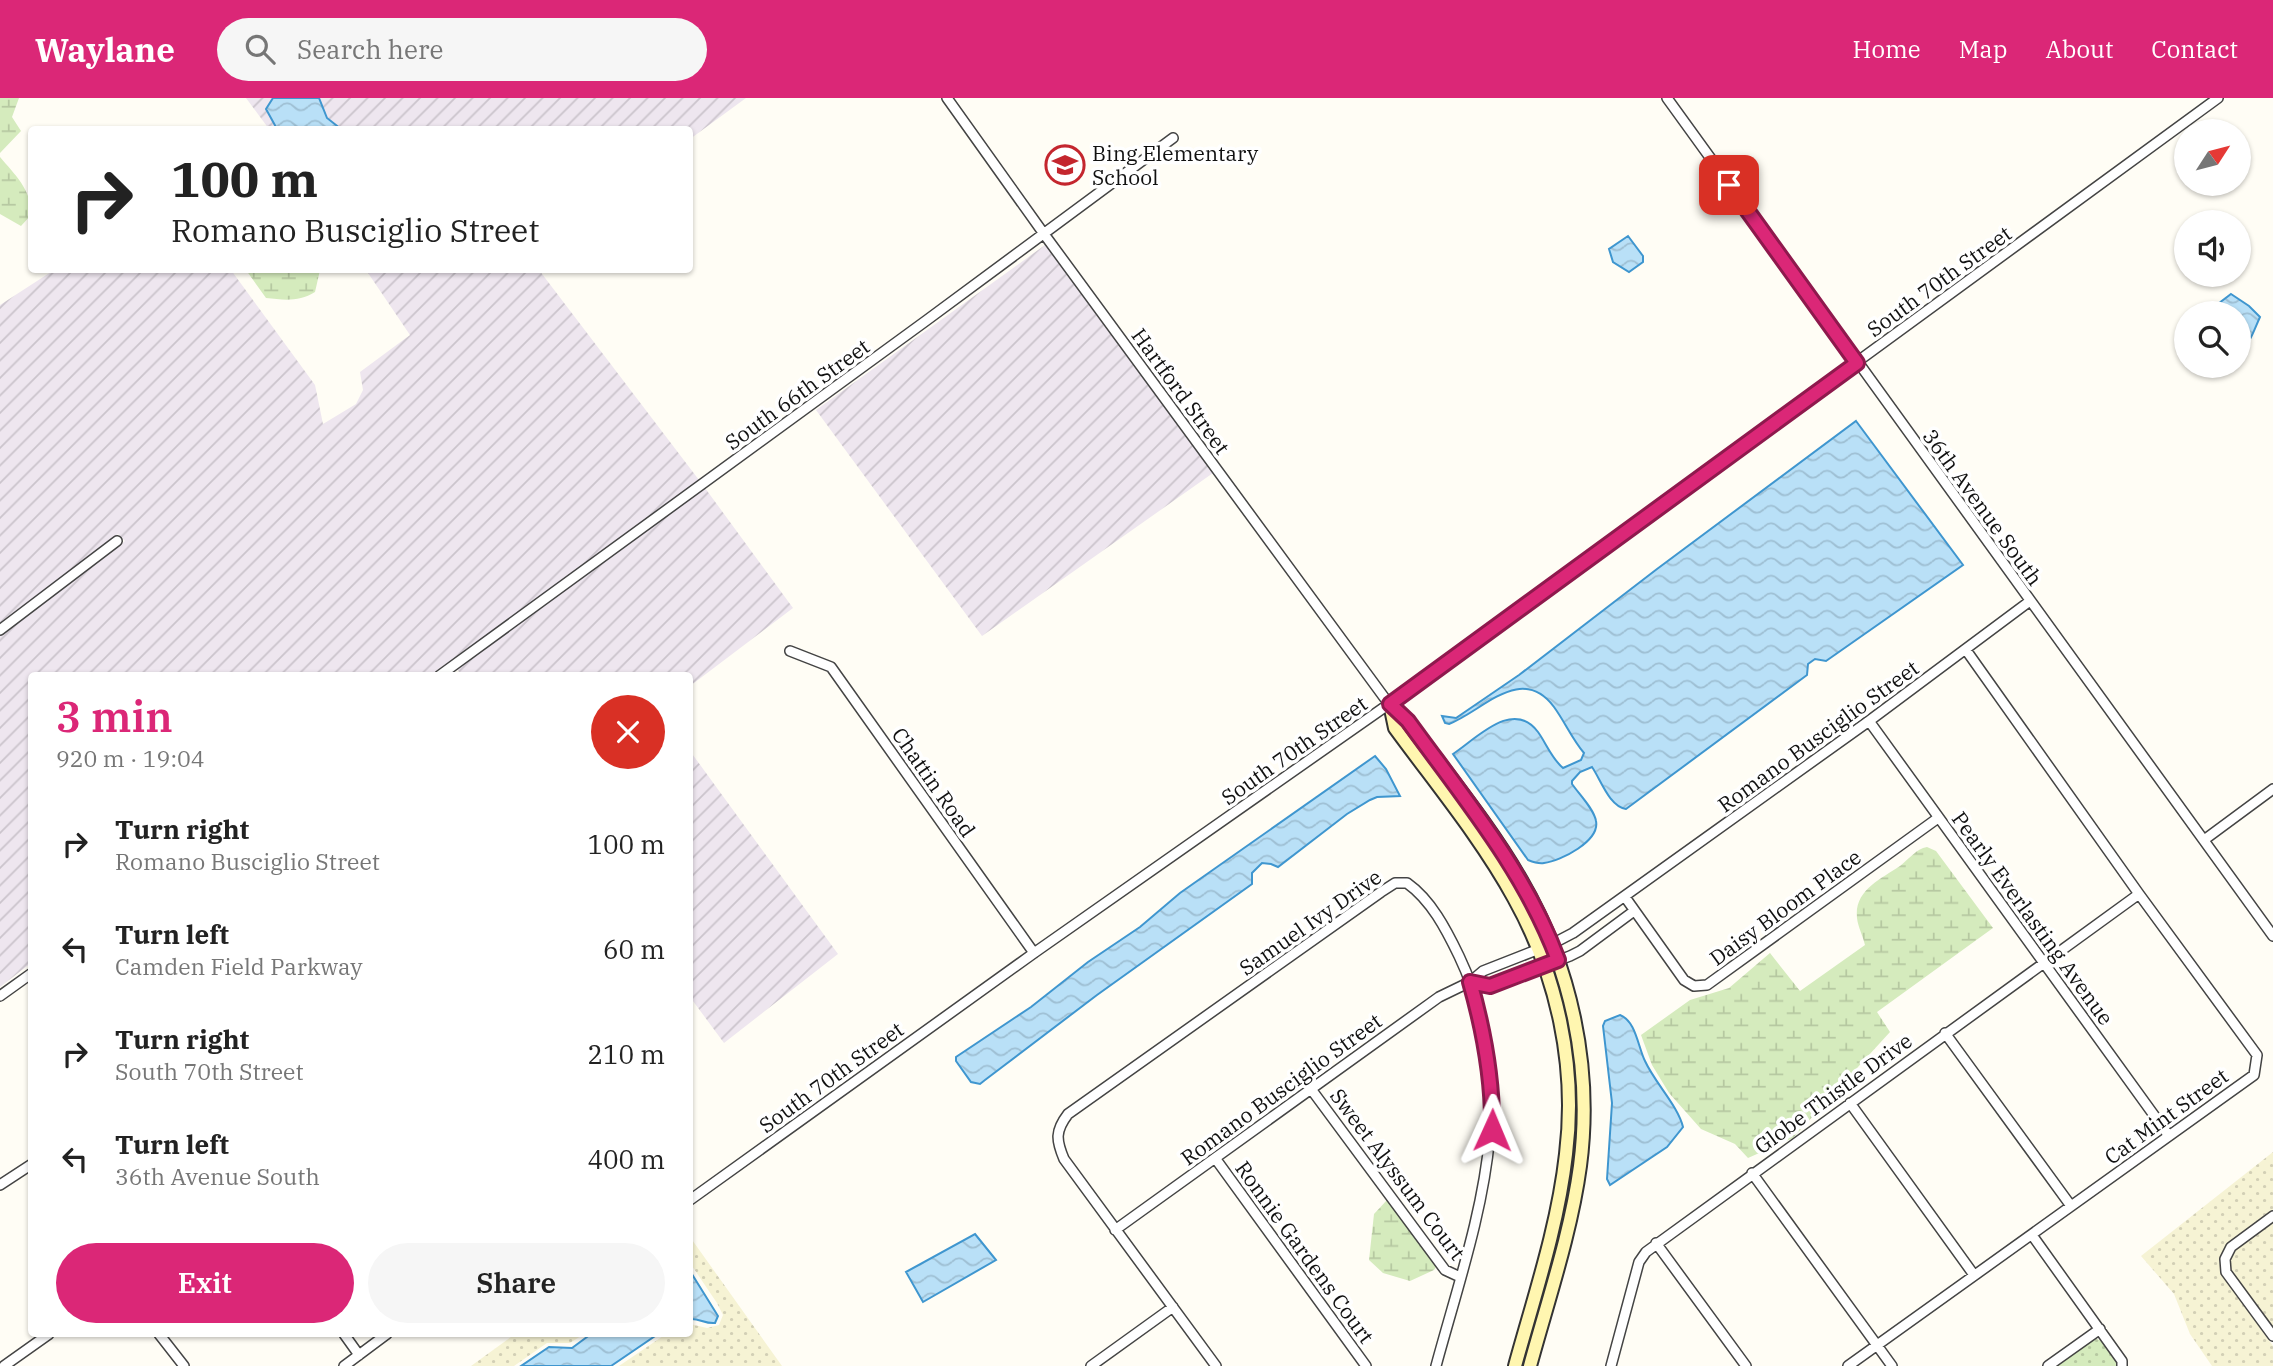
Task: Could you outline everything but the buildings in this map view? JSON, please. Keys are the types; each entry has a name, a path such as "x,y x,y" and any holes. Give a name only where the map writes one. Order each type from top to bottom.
{"street":[{"name":"Hartford Street","path":"947,98 1390,704"},
{"name":"36th Avenue South","path":"1667,98 2273,936"},
{"name":"South 70th Street","path":"693,1198 1034,953 1390,704 2218,98"},
{"name":"South 66th Street","path":"444,672 1173,138"},
{"path":"0,630 117,541"},
{"name":"Romano Busciglio Street","path":"1115,1230 1439,997 1470,982 1483,971 1539,950 1573,933 1868,722 2030,601"},
{"name":"Chattin Road","path":"790,650 831,667 1034,953"},
{"name":"Cat Mint Street","path":"1848,1366 2254,1075 2257,1055 1966,650"},
{"path":"1390,704 1408,721 1512,865 1552,944 1571,1003 1584,1097 1582,1146 1570,1217 1530,1366"},
{"path":"1390,704 1395,728 1494,865 1515,899 1545,965 1559,1016 1569,1099 1568,1142 1557,1210 1515,1366"},
{"name":"Pearly Everlasting Avenue","path":"1868,722 2169,1136"},
{"path":"2204,840 2273,789"},
{"name":"Daisy Bloom Place","path":"1634,911 1684,980 1694,986 1707,985 1938,818"},
{"name":"Samuel Ivy Drive","path":"1216,1366 1063,1159 1056,1133 1060,1124 1079,1106 1381,892 1395,883 1407,883 1428,902 1453,944 1470,982 1485,1038 1493,1102 1486,1176 1436,1366"},
{"name":"Globe Thistle Drive","path":"1611,1366 1639,1262 1656,1243 2139,894"},
{"path":"1625,897 1634,911"},
{"name":"Romano Busciglio Street","path":"1470,982 1490,986 1580,951 1634,911"},
{"path":"0,996 28,976"},
{"path":"1945,1033 2071,1206"},
{"name":"Sweet Alyssum Court","path":"1311,1089 1445,1270 1460,1277"},
{"path":"1850,1103 1974,1275"},
{"name":"Ronnie Gardens Court","path":"1215,1158 1366,1366"},
{"path":"0,1185 28,1167"},
{"path":"1752,1173 1892,1366"},
{"path":"2273,1216 2231,1247 2225,1259 2226,1272 2273,1336"},
{"path":"2032,1235 2122,1360 2122,1366"},
{"path":"1656,1243 1746,1366"},
{"path":"1091,1366 1173,1307"},
{"path":"2048,1366 2100,1328"},
{"path":"4,1366 45,1337"},
{"path":"161,1337 184,1366"},
{"path":"346,1337 359,1355"},
{"path":"344,1366 383,1337"}],"shaded area":[{"path":"246,98 273,98 266,109 275,126 267,126"},
{"path":"319,98 746,98 693,137 693,126 338,126 327,117"},
{"path":"1045,245 1213,473 982,636 816,410"},
{"path":"49,273 233,273 315,385 323,424 356,404 363,390 360,372 410,335 368,273 541,273 699,480 435,672 28,672 28,965 0,987 0,636 125,541 118,534 0,624 0,305"},
{"path":"705,488 793,608 693,684 693,672 459,672 457,669"},
{"path":"693,755 838,954 724,1043 693,1001"},
{"path":"2273,1152 2273,1210 2228,1243 2219,1260 2222,1275 2273,1346 2273,1366 2212,1366 2190,1334 2174,1294 2141,1256"},
{"path":"2273,1223 2273,1327 2231,1270 2230,1260 2235,1250"},
{"path":"693,1241 782,1366 619,1366 662,1337 693,1337 693,1325 707,1328 719,1325 723,1315 693,1267"},
{"path":"511,1337 579,1337 570,1343 547,1343 514,1366 471,1366"}],"green space":[{"path":"0,98 19,98 12,117 21,131 0,153"},
{"path":"0,157 26,190 28,218 21,226 0,214"},
{"path":"248,273 319,273 315,292 297,299 266,298"},
{"path":"1927,847 1936,851 1993,928 1877,1012 1890,1032 1793,1138 1748,1158 1735,1144 1701,1129 1669,1093 1652,1065 1641,1035 1690,1000 1729,988 1770,953 1800,991 1865,945 1857,918 1857,908 1864,893 1916,852"},
{"path":"1387,1200 1436,1267 1434,1270 1410,1281 1383,1273 1369,1260 1374,1214"},
{"path":"2097,1339 2111,1350 2118,1366 2056,1366 2092,1340"}],"water":[{"path":"273,98 319,98 327,118 337,126 275,126 266,109"},
{"path":"1628,236 1643,256 1643,262 1629,272 1613,262 1609,249"},
{"path":"2231,294 2242,301 2222,301"},
{"path":"2251,308 2260,317 2251,337"},
{"path":"1856,421 1963,565 1826,661 1815,659 1808,664 1807,675 1626,809 1610,798 1592,767 1580,772 1572,784 1595,816 1596,828 1592,836 1578,849 1560,858 1542,863 1528,860 1453,754 1483,731 1506,720 1517,719 1528,723 1538,732 1552,756 1563,768 1581,760 1584,753 1554,707 1541,695 1528,689 1502,694 1449,724 1445,723 1442,716 1456,718 1519,675"},
{"path":"1375,756 1386,769 1400,796 1370,800 1347,814 1278,867 1262,863 1252,873 1252,884 1097,995 980,1084 971,1082 956,1057 1031,1007 1088,962 1140,927 1180,893"},
{"path":"1620,1015 1633,1028 1645,1061 1683,1127 1667,1147 1610,1185 1607,1179 1612,1103 1603,1026 1605,1021"},
{"path":"975,1234 996,1260 923,1302 906,1272"},
{"path":"693,1276 718,1316 715,1323 693,1319"},
{"path":"587,1337 654,1337 611,1366 521,1366 549,1347 572,1348"}],"place":[{"name":"Bing Elementary School","path":"1065,165"}],"route":[{"path":"1492,1130 1490,1070 1485,1038 1470,982 1490,986 1558,960 1541,917 1512,865 1408,721 1390,704 1857,363 1729,185"}]}
